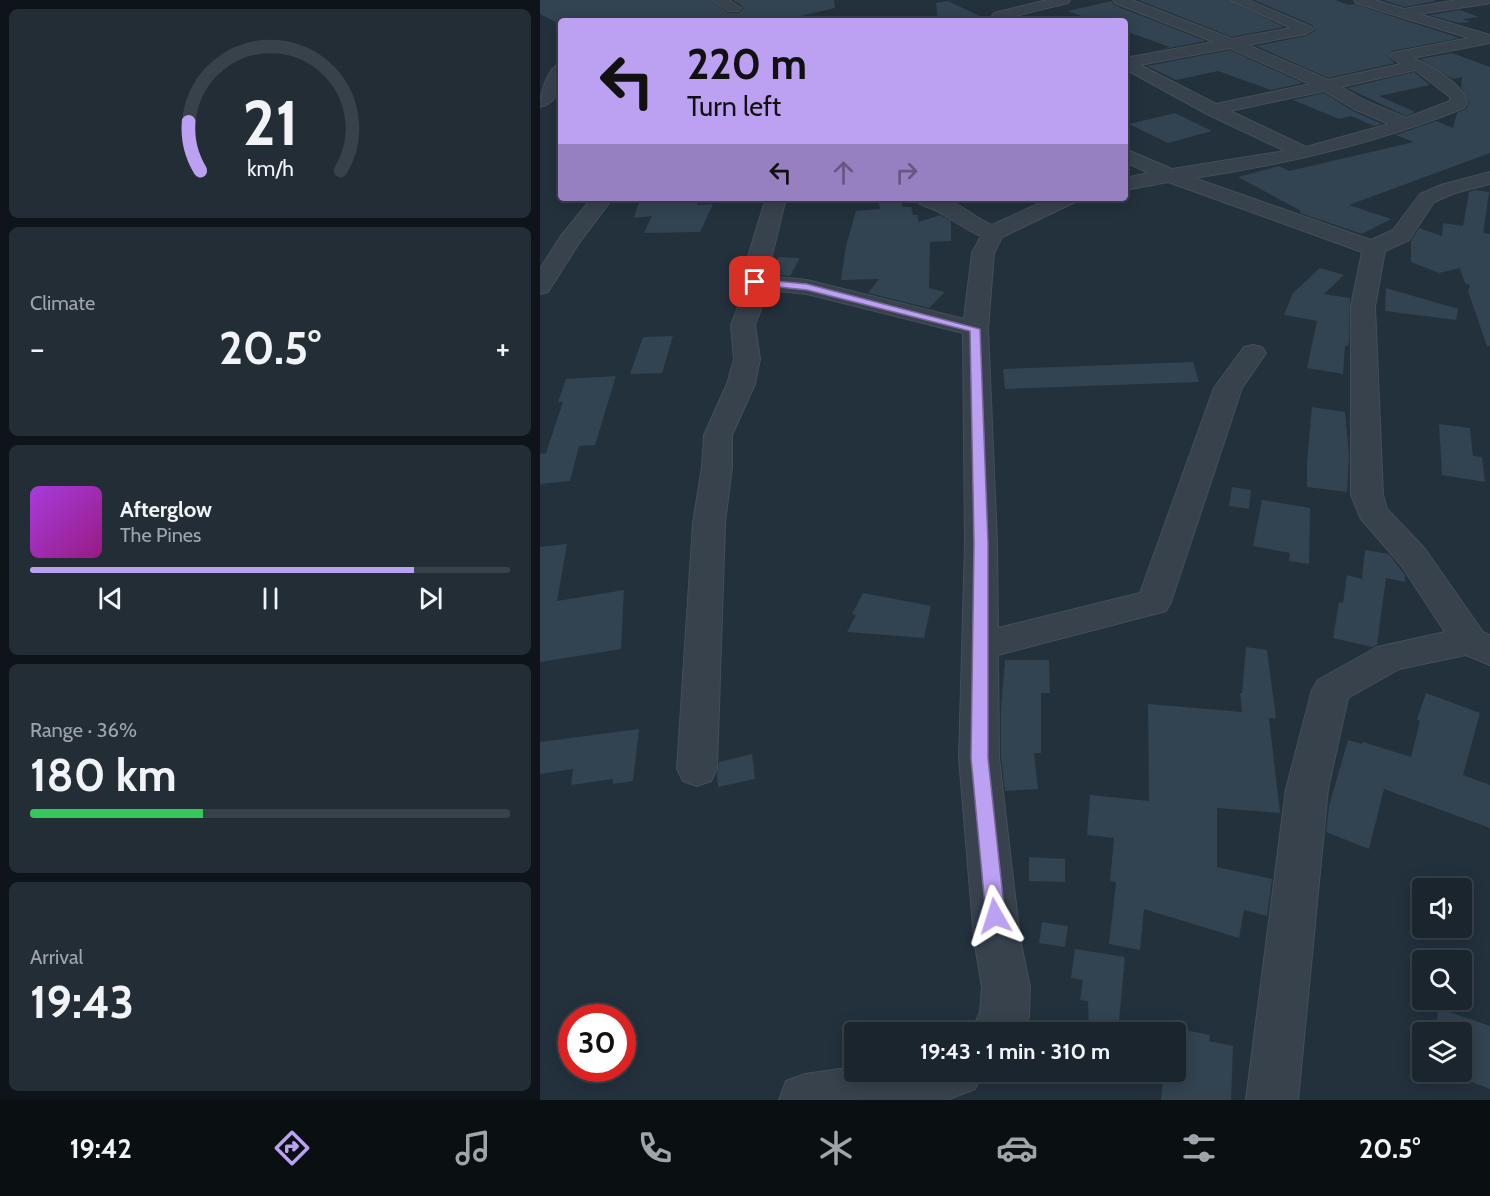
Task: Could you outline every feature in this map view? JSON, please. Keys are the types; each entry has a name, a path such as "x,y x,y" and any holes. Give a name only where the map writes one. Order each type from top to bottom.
{"street":[{"path":"719,0 734,8"},
{"path":"999,16 1063,0"},
{"path":"1120,0 1326,85 1360,105 1406,124"},
{"path":"1128,62 1306,30 1237,0"},
{"path":"1360,0 1489,40"},
{"path":"1402,12 1485,0"},
{"path":"1134,24 1162,17"},
{"path":"1128,183 1304,153 1378,135 1458,104 1458,96 1434,75 1397,56 1489,40"},
{"path":"1128,65 1213,110 1304,153"},
{"path":"1213,110 1417,65"},
{"path":"540,102 548,96 558,74"},
{"path":"1128,155 1168,175 1374,249"},
{"path":"1480,646 1413,557 1372,512 1367,495 1363,306 1374,249 1381,243 1401,235 1427,198 1448,189 1490,178"},
{"path":"540,287 569,241 601,201"},
{"path":"775,201 755,273 755,282 807,287 975,329"},
{"path":"931,201 946,207 969,224 993,232"},
{"path":"1001,1022 1004,1017 1006,987 997,939 979,758 981,543 975,329 983,253 993,232 1047,201"},
{"path":"697,769 709,523 717,467 718,435 741,384 747,359 742,325 759,284"},
{"path":"980,646 1154,602 1228,388 1253,353"},
{"path":"1272,1100 1306,789 1331,690 1390,657 1480,646"},
{"path":"805,1100 917,1082"}],"building":[{"path":"540,0 710,0 729,13 739,13 743,9 742,6 733,0 834,0 835,8 792,18 558,18 558,23 540,14"},
{"path":"1138,0 1228,0 1284,27 1232,37"},
{"path":"1254,0 1335,0 1460,38 1392,51 1387,56 1395,63 1328,78 1256,46 1306,36 1315,31 1312,25"},
{"path":"1383,0 1433,0 1436,1 1404,7"},
{"path":"948,1 984,18 938,18 936,3"},
{"path":"1111,1 1114,5 1206,41 1148,52 1170,47 1128,32 1128,18 1088,18 1068,11"},
{"path":"1460,10 1479,17 1463,19 1471,22 1458,23 1429,15"},
{"path":"1230,50 1303,83 1271,90 1218,71 1176,80 1147,66"},
{"path":"1452,53 1490,67 1490,153 1349,205 1391,219 1362,234 1300,213 1301,211 1238,177 1279,166 1289,171 1414,142 1396,135 1436,121 1453,128 1457,113 1466,109 1469,103 1461,87 1462,77 1453,79 1420,59"},
{"path":"1414,72 1430,85 1379,96 1415,112 1406,116 1347,88"},
{"path":"1324,93 1353,111 1382,124 1374,126 1351,116 1339,119 1293,100"},
{"path":"1175,113 1212,131 1168,143 1129,124"},
{"path":"1476,190 1489,192 1483,233 1490,234 1490,346 1487,346 1468,291 1470,285 1465,283 1460,268 1439,273 1411,262 1411,241 1419,228 1442,236 1443,223 1463,226 1469,192"},
{"path":"639,201 697,201 697,205 713,204 700,232 644,233 652,216 634,218"},
{"path":"879,201 902,201 903,207 911,207 913,215 917,215 919,222 940,215 951,221 951,241 930,242 929,288 945,292 929,308 868,293 879,279 841,280 846,246 856,211 880,209"},
{"path":"778,257 800,258 790,276 770,274"},
{"path":"1320,268 1344,275 1324,294 1350,298 1349,340 1348,345 1345,346 1343,374 1307,368 1317,321 1284,315 1293,293"},
{"path":"1386,288 1458,309 1456,320 1385,311"},
{"path":"673,336 662,373 630,374 643,337"},
{"path":"1193,362 1199,382 1005,389 1003,369"},
{"path":"616,376 595,445 579,446 570,481 540,484 540,454 546,453 563,402 558,402 566,379"},
{"path":"1312,407 1345,412 1349,456 1347,492 1307,487"},
{"path":"1439,424 1470,428 1473,456 1482,457 1485,482 1442,475"},
{"path":"1232,487 1251,490 1249,509 1229,506"},
{"path":"1262,500 1310,508 1309,564 1289,561 1290,553 1253,546"},
{"path":"567,544 557,601 624,590 621,649 540,662 540,547"},
{"path":"1365,550 1389,554 1405,575 1405,582 1386,578 1377,645 1372,647 1333,638 1339,602 1343,603 1347,575 1362,579"},
{"path":"863,593 931,606 924,638 847,632 856,615 852,614"},
{"path":"1246,647 1267,650 1276,718 1269,718 1280,813 1217,808 1217,867 1272,879 1267,916 1244,910 1239,938 1144,909 1140,950 1109,944 1116,882 1110,881 1114,838 1087,835 1090,795 1149,801 1148,704 1242,712 1240,693 1242,693"},
{"path":"1005,660 1049,660 1050,693 1041,693 1041,753 1034,753 1038,789 1005,791 1001,758 1001,709"},
{"path":"1426,693 1480,713 1463,775 1490,785 1490,828 1384,789 1369,849 1326,832 1329,806 1348,740 1362,744 1363,742 1411,757 1420,721 1417,720"},
{"path":"639,729 633,781 613,784 613,779 571,785 573,769 540,774 540,742"},
{"path":"752,754 755,779 718,787 719,762"},
{"path":"1029,857 1065,859 1065,882 1029,881"},
{"path":"1042,922 1068,926 1065,947 1039,943"},
{"path":"1075,949 1125,957 1119,1022 1089,1022 1088,1001 1080,1000 1083,980 1071,978"},
{"path":"1438,1010 1444,1010 1490,1026 1490,1089 1472,1082 1472,1022 1437,1022"},
{"path":"1186,1030 1210,1035 1209,1041 1233,1046 1231,1100 1161,1100 1163,1082 1186,1082"}],"route":[{"path":"755,282 767,285 807,287 975,329 981,543 979,758 995,916"}]}
